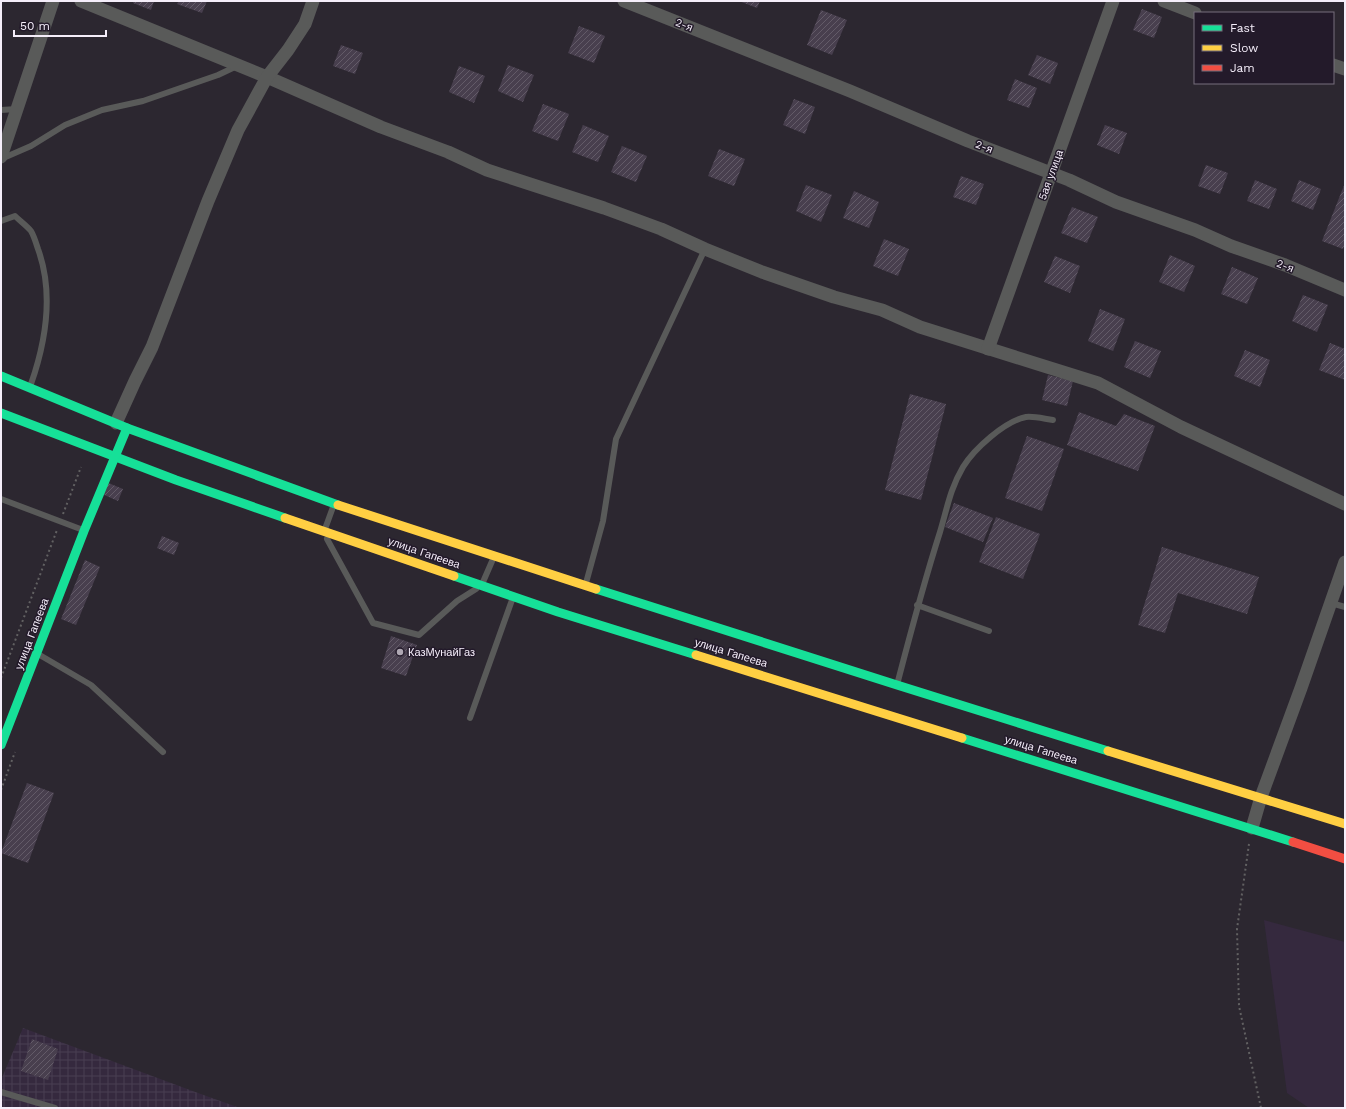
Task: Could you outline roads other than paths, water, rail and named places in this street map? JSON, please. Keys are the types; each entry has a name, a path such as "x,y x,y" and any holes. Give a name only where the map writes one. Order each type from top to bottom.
{"main road":[{"name":"улица Гапеева","path":"1,376 121,425 334,504 897,685 1345,824"},
{"name":"улица Гапеева","path":"1,413 176,480 324,533 573,617 1252,828 1345,859"},
{"name":"улица Гапеева","path":"1,745 84,531 115,457 121,425"}],"street":[{"path":"1,158 53,1"},
{"path":"81,1 267,77 381,127 448,152 487,170 604,208 661,229 762,272 834,297 882,310 920,327 1098,383 1181,427 1345,504"},
{"path":"121,425 135,381 152,347 208,201 238,130 267,77 288,50 305,24 313,1"},
{"name":"2-я","path":"624,1 850,91 968,141 1069,180 1116,202 1195,230 1231,246 1285,265 1345,290"},
{"name":"5ая улица","path":"988,349 1112,1"},
{"path":"1164,1 1194,12"},
{"path":"1334,65 1345,69"},
{"path":"1252,828 1260,798 1301,688 1345,562"}],"lane":[{"path":"1,158 31,146 65,125 102,110 143,101 218,75 239,66"},
{"path":"1,110 17,109"},
{"path":"1,221 15,216 32,232 45,270 47,308 40,359 30,388"},
{"path":"585,585 603,521 616,439 705,249"},
{"path":"897,685 917,605 951,491 964,466 980,447 1010,423 1026,417 1053,420"},
{"path":"1,499 84,531"},
{"path":"334,504 324,533 373,623 419,635 457,601 482,586 494,556"},
{"path":"470,718 513,596"},
{"path":"1330,603 1345,607"},
{"path":"917,605 989,631"},
{"path":"37,654 91,685 163,752"},
{"path":"1,1092 55,1108"}],"place":[{"name":"КазМунайГаз","path":"400,652"}]}
